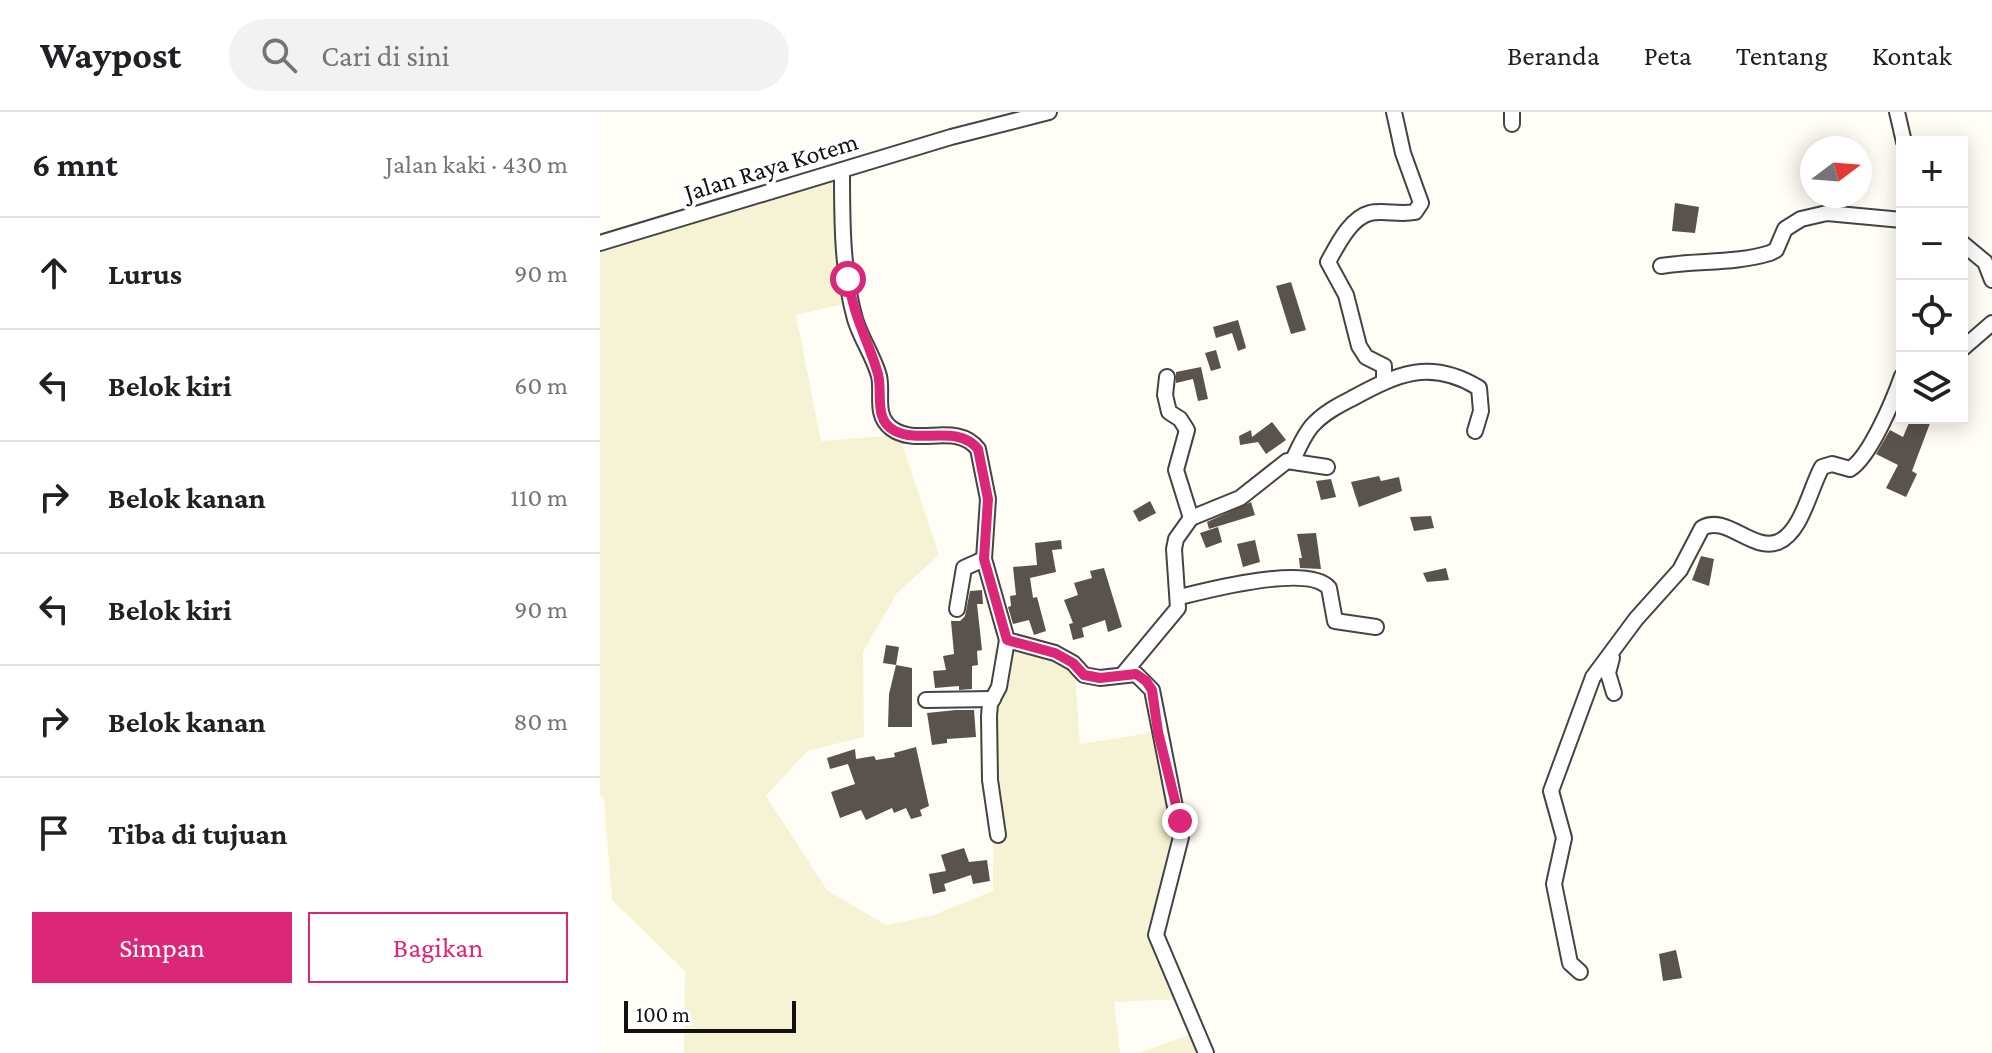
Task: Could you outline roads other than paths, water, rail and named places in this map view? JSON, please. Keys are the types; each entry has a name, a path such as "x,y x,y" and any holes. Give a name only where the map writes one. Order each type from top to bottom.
{"street":[{"name":"Jalan Raya Kotem","path":"600,243 1049,112"},
{"path":"1384,379 1384,366 1366,357 1359,346 1346,295 1328,262 1341,238 1362,216 1372,212 1415,212 1421,203 1403,153 1394,112"},
{"path":"1897,112 1903,136"},
{"path":"842,171 843,220 852,306 877,370 880,407 885,423 897,432 926,437 961,436 978,449 988,499 984,559 1007,640 999,687 989,716 990,780 998,835"},
{"path":"1661,266 1693,261 1726,263 1770,253 1776,250 1785,229 1815,214 1896,220"},
{"path":"1968,248 1985,262 1992,280"},
{"path":"1968,344 1992,323"},
{"path":"1293,460 1311,427 1322,416 1384,379 1409,372 1427,372 1465,380 1479,388 1481,398 1475,431"},
{"path":"1167,377 1165,395 1169,412 1180,419 1187,430 1176,470 1191,518"},
{"path":"1580,972 1570,963 1554,884 1564,838 1551,791 1593,677 1636,619 1680,570 1705,526 1715,524 1764,543 1784,538 1798,519 1822,467 1832,464 1850,469 1859,462 1891,410 1896,395"},
{"path":"1124,673 1173,617 1180,597 1174,549 1176,539 1191,518 1240,498 1278,466 1293,460 1327,467"},
{"path":"957,609 964,568 984,559"},
{"path":"1180,597 1244,581 1316,581 1329,588 1335,621 1376,627"},
{"path":"1007,640 1055,653 1073,663 1084,675 1100,678 1136,674 1152,690 1181,837 1171,885 1156,931 1206,1053"},
{"path":"1613,653 1608,673 1614,693"},
{"path":"926,700 993,699"}]}
